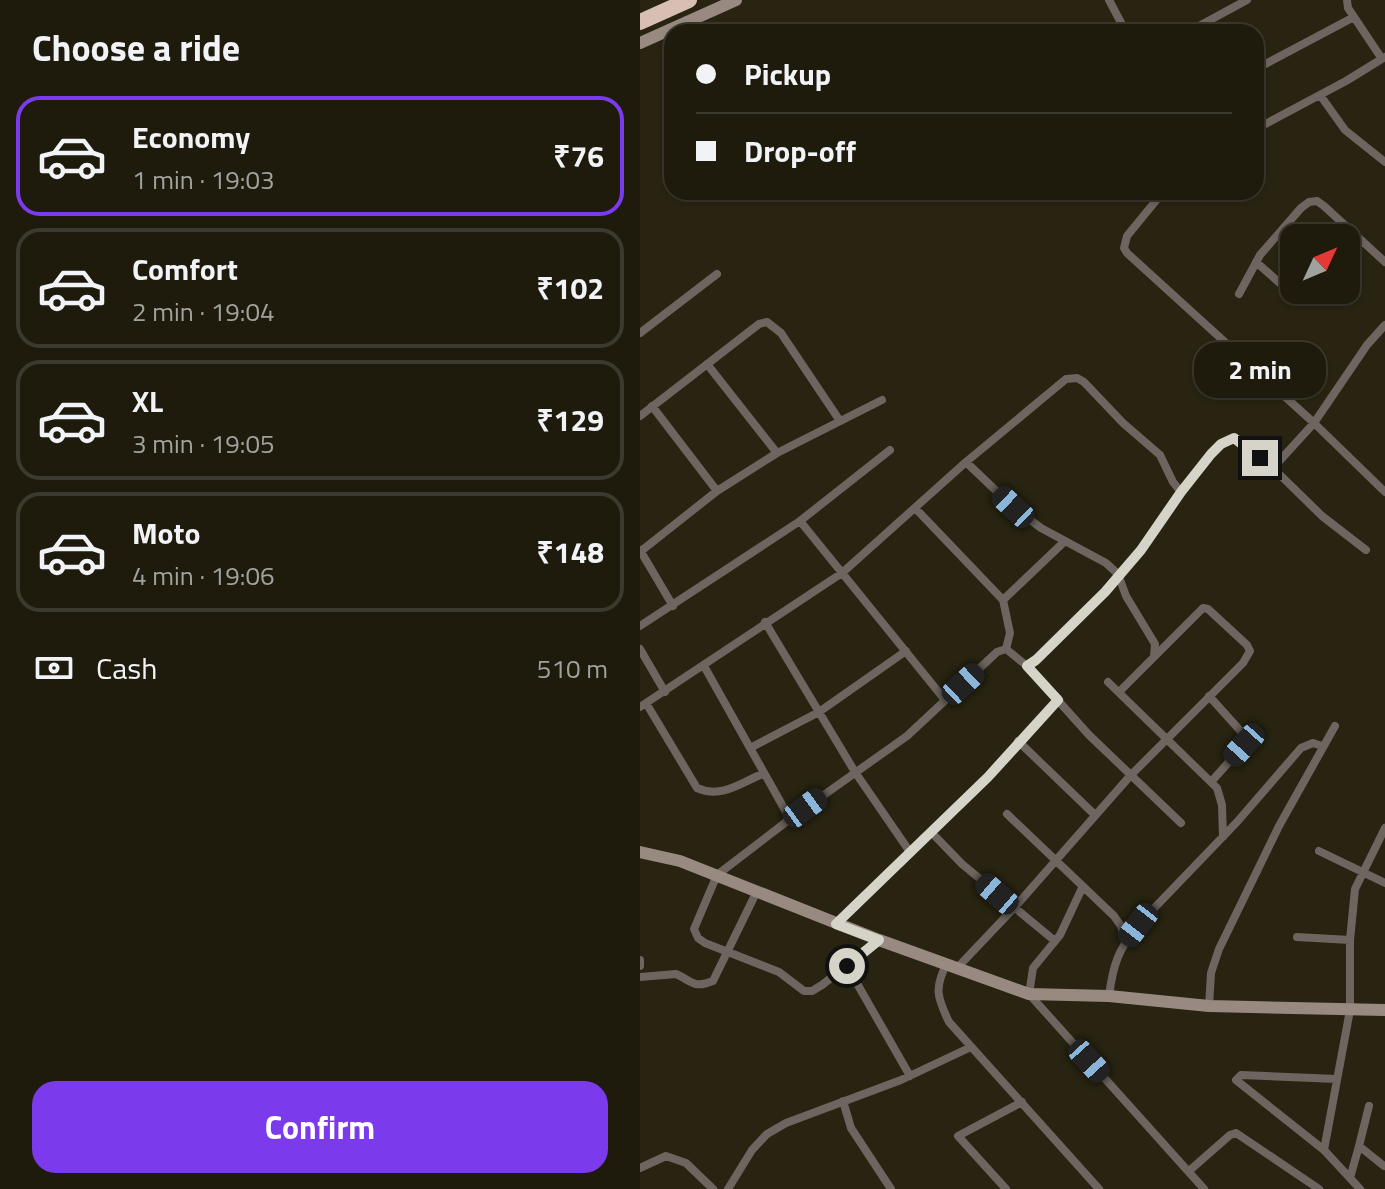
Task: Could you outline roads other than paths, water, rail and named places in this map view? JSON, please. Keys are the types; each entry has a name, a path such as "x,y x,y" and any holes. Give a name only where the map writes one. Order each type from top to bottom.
{"highway":[{"path":"640,22 689,0"}],"street":[{"path":"682,24 736,0"},
{"path":"1109,0 1122,24"},
{"path":"1203,24 1247,0"},
{"path":"1264,125 1384,58 1348,8 1347,0"},
{"path":"1264,65 1354,17"},
{"path":"640,43 664,32"},
{"path":"1320,95 1345,130 1385,162"},
{"path":"1156,200 1127,236 1124,248 1127,253 1385,492"},
{"path":"1239,294 1256,262 1309,202 1317,201 1324,206 1385,262"},
{"path":"1256,262 1280,283"},
{"path":"640,333 717,274"},
{"path":"640,416 759,324 767,322 781,333 840,421"},
{"path":"1273,468 1314,423 1367,345 1385,325"},
{"path":"707,364 777,453"},
{"path":"764,773 721,792 709,794 697,788 643,705 842,573 1058,384 1077,378 1160,455 1181,492"},
{"path":"673,606 640,551 717,491 777,453 882,400"},
{"path":"652,406 717,491"},
{"path":"1027,666 1105,592 1141,550 1211,454 1228,439 1242,442 1322,516 1366,550"},
{"path":"640,626 800,521 890,450"},
{"path":"966,462 1013,507 1041,528 1106,563 1118,574 1126,596 1155,644 1154,657"},
{"path":"915,508 1003,600 1010,633 1006,649"},
{"path":"800,521 945,700"},
{"path":"1003,600 1065,541"},
{"path":"1099,1189 949,1022 937,991 938,981 1014,908 1130,776 1243,663 1250,651 1208,609 1198,610 1120,691"},
{"path":"765,622 855,772 910,852"},
{"path":"640,649 665,692"},
{"path":"1006,649 1027,666 1130,776 1181,823"},
{"path":"879,940 822,985 812,991 804,991 779,972 705,943 698,938 694,929 717,875 907,736 997,652 1006,649"},
{"path":"750,748 819,712 906,651"},
{"path":"704,666 790,819"},
{"path":"1108,682 1211,782 1221,796 1223,837"},
{"path":"1209,696 1246,737 1244,745 1211,782"},
{"path":"836,924 988,777 1058,700"},
{"path":"1209,1006 1211,973 1219,949 1335,726"},
{"path":"1018,741 1095,815"},
{"path":"1109,996 1113,965 1126,941 1301,748 1313,743 1322,746"},
{"path":"1007,814 1114,916 1126,941"},
{"path":"1324,1150 1350,1010 1350,940 1355,889 1385,828"},
{"path":"931,832 962,864 1055,941"},
{"path":"1319,851 1385,883"},
{"path":"640,852 680,861 836,924 1029,994 1109,996 1209,1006 1385,1010"},
{"path":"1029,994 1033,968 1055,941 1083,886"},
{"path":"640,977 676,974 688,983 706,984 716,977 757,891"},
{"path":"1297,937 1350,940"},
{"path":"847,966 910,1076"},
{"path":"1029,994 1204,1189"},
{"path":"728,1189 752,1150 767,1134 786,1123 910,1076 971,1047"},
{"path":"1337,1079 1241,1075 1236,1080 1324,1150 1360,1189"},
{"path":"843,1101 851,1128 891,1189"},
{"path":"1006,1189 958,1136 1022,1102"},
{"path":"1350,1178 1369,1106"},
{"path":"1189,1171 1236,1133 1319,1189"},
{"path":"1359,1146 1385,1165"},
{"path":"640,1168 666,1156 686,1163 713,1189"}]}
